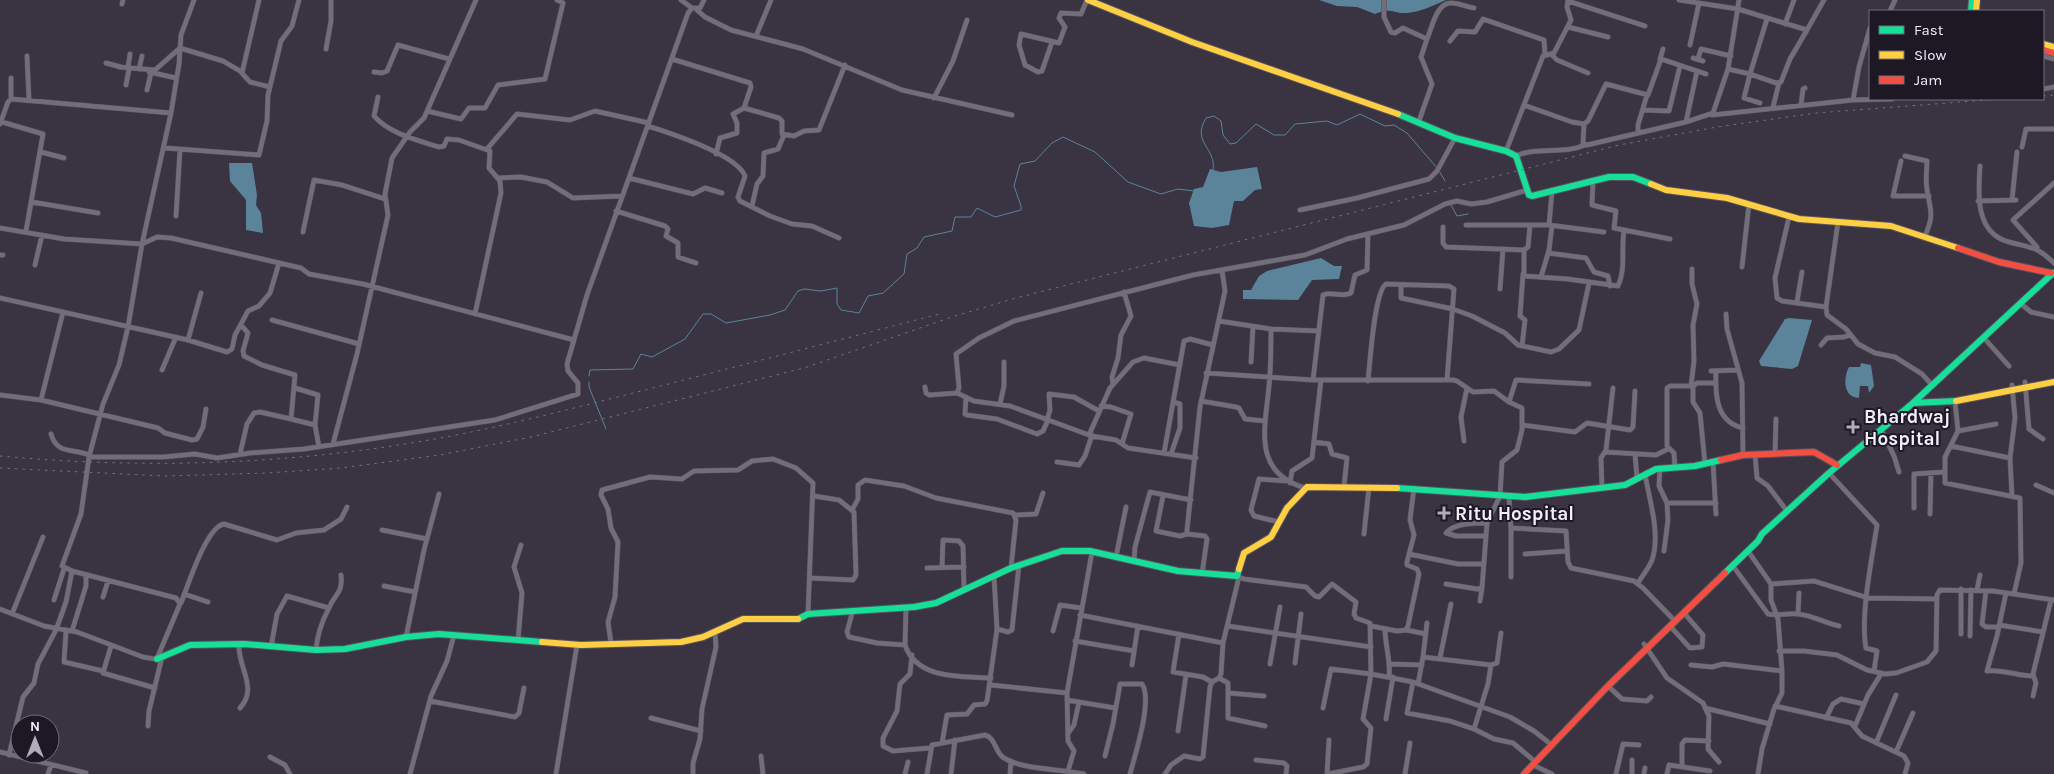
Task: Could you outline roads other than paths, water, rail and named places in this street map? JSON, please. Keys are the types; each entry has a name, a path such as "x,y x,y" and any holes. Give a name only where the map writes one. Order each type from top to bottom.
{"main road":[{"path":"1087,0 1192,42 1419,121 1455,138 1506,151 1516,156 1527,190 1532,196 1593,180 1618,176 1633,177 1674,192 1712,195 1804,220 1884,225 1925,236 1999,262 2053,273"},
{"path":"1524,774 1531,762 1548,742 1751,542 1837,465 1913,403 1972,346 1984,338 2053,273"},
{"path":"2025,385 2054,378"},
{"path":"1913,403 1944,401 2012,387 2054,382"},
{"path":"159,658 186,645 239,644 316,650 345,649 406,637 454,635 577,645 681,642 703,638 743,619 798,619 808,614 906,608 936,603 1011,568 1062,552 1092,552 1178,572 1238,577 1244,553 1267,540 1287,508 1305,488 1344,486 1414,488 1525,497 1624,485 1660,468 1705,464 1743,455 1816,452 1837,465"},
{"path":"1646,646 1670,626 1733,566 1762,534"},
{"path":"1518,774 1607,684"}],"street":[{"path":"54,600 64,569 62,566 63,561 81,514 89,456 100,415 119,365 128,327 142,244 171,113 181,36 194,0"},
{"path":"242,73 260,0"},
{"path":"164,148 259,155 267,121 270,87 281,41 292,26 299,0"},
{"path":"326,49 331,21 331,0"},
{"path":"333,444 359,344 388,216 385,199 392,158 407,137 423,120 476,0"},
{"path":"427,111 461,119 469,108 485,108 500,84 545,79 563,3 557,0"},
{"path":"681,0 705,17 731,30 782,42 902,90 1012,115"},
{"path":"51,434 57,446 72,452 82,452 89,456 162,457 194,454 217,458 333,444 495,420 570,398 580,391 578,383 568,371 568,356 587,295 688,13 704,0"},
{"path":"756,36 771,0"},
{"path":"1052,42 1042,71 1038,72 1025,65 1019,45 1021,34 1059,43 1065,27 1059,18 1061,12 1081,14 1087,0"},
{"path":"1384,0 1383,13 1392,33 1403,28 1427,39"},
{"path":"1552,54 1571,17 1567,8 1568,0 1645,26"},
{"path":"1680,0 1738,9 1767,20 1807,30"},
{"path":"1712,114 1718,105 1731,56 1739,0"},
{"path":"1785,24 1794,0"},
{"path":"1773,107 1779,83 1784,78 1790,59 1824,0"},
{"path":"1419,121 1432,84 1421,57 1439,9 1449,3 1474,8"},
{"path":"1690,45 1699,3"},
{"path":"1450,41 1458,31 1475,32 1481,20 1486,19 1544,40 1545,54 1506,151"},
{"path":"934,98 953,61 967,20"},
{"path":"1760,103 1744,98 1767,20"},
{"path":"1568,26 1608,38"},
{"path":"1854,100 1859,67 1869,32"},
{"path":"374,72 382,73 387,71 398,45 449,58"},
{"path":"129,68 155,70 180,48"},
{"path":"180,48 223,61 242,73 250,82 270,87"},
{"path":"1638,133 1638,125 1663,49"},
{"path":"1703,61 1695,59 1701,49 1731,56"},
{"path":"126,85 130,54"},
{"path":"1545,54 1552,54"},
{"path":"1552,54 1557,60 1588,73"},
{"path":"27,56 29,100"},
{"path":"140,69 142,56"},
{"path":"672,59 750,83 752,86 744,108 733,114 737,123 738,133 720,138 716,154"},
{"path":"1659,60 1662,59 1706,74"},
{"path":"106,64 176,78"},
{"path":"784,135 794,136 804,131 818,130 845,66"},
{"path":"1643,110 1669,111 1680,66"},
{"path":"1728,68 1779,83"},
{"path":"1686,122 1697,71"},
{"path":"147,90 150,73"},
{"path":"11,78 11,99 8,102 1,123 43,134 26,231"},
{"path":"1584,145 1584,124 1588,121 1606,84 1648,95"},
{"path":"1800,105 1803,89 1805,88"},
{"path":"378,97 374,116 388,128 439,148 444,146 449,138 487,149 491,154 489,168 498,178 501,193 474,314"},
{"path":"11,99 171,113"},
{"path":"1516,156 1525,152 1572,150 1584,145 1686,122 1712,114 1869,99"},
{"path":"1524,105 1572,122 1584,124"},
{"path":"744,108 779,118 782,121 781,132 784,135"},
{"path":"487,149 517,114 570,120 595,111 688,138 740,166 745,176 738,198 792,224 812,226 839,238"},
{"path":"2022,148 2026,129 2054,129"},
{"path":"752,206 757,184 763,176 764,152 778,149 784,135"},
{"path":"1300,210 1429,179 1438,169 1455,138"},
{"path":"176,216 180,150"},
{"path":"40,152 64,158"},
{"path":"1978,201 2014,200 2017,152"},
{"path":"1905,156 1927,161 1927,189 1932,213 1925,236"},
{"path":"1901,161 1894,196 1929,196"},
{"path":"1980,166 1978,208 1991,233 2006,242 2038,248"},
{"path":"498,178 521,177 547,182 574,198 622,196"},
{"path":"629,178 670,187 690,194 705,188 722,193"},
{"path":"303,232 314,180 342,185 385,199"},
{"path":"1593,180 1592,205 1616,211 1614,228 1670,239"},
{"path":"2054,183 2013,220 2054,263"},
{"path":"958,393 956,354 979,338 1014,321 1124,292 1222,270 1305,255 1368,234 1404,225 1445,204 1457,201 1471,204 1487,202 1527,190"},
{"path":"1542,277 1548,253 1552,192"},
{"path":"32,202 98,213"},
{"path":"1742,267 1750,204"},
{"path":"616,212 665,226 668,229 666,236 678,243 678,257 696,263"},
{"path":"1789,216 1774,285 1778,300 1826,307"},
{"path":"1838,222 1826,307 1829,318 1866,348 1875,353 1892,356 1920,372 1932,386"},
{"path":"1466,225 1550,226 1604,232"},
{"path":"1522,346 1525,320 1520,316 1524,250 1528,247 1530,225"},
{"path":"1443,227 1443,243 1446,247 1524,250"},
{"path":"0,228 64,239 142,244 157,237 166,237 302,268 309,274 371,287 574,340"},
{"path":"1523,274 1615,287 1620,284 1624,230"},
{"path":"1313,380 1323,295 1328,293 1349,295 1355,275 1367,270 1368,234"},
{"path":"35,265 42,235"},
{"path":"1500,289 1503,249"},
{"path":"1548,253 1586,258 1594,272 1608,276 1610,286"},
{"path":"0,298 176,337 227,352 232,348 248,311 259,306 270,293 279,263"},
{"path":"1692,269 1692,284 1697,304 1693,322 1693,404 1700,413 1705,464"},
{"path":"1187,534 1201,401 1225,291 1222,270"},
{"path":"1797,302 1802,272"},
{"path":"1402,285 1402,298 1453,309 1472,316 1505,333 1514,343 1555,351 1577,332 1589,283"},
{"path":"1368,381 1376,313 1382,287 1386,284 1452,287 1453,309 1447,380"},
{"path":"1113,384 1112,378 1118,358 1121,335 1132,316 1124,292"},
{"path":"188,340 201,293"},
{"path":"2020,303 2031,312 2054,318"},
{"path":"41,400 64,312"},
{"path":"1726,314 1727,329 1742,383 1743,455"},
{"path":"272,320 359,344"},
{"path":"1219,321 1271,329 1318,331"},
{"path":"241,325 248,333 243,351 244,356 262,366 295,375 291,419"},
{"path":"1251,362 1252,327"},
{"path":"1271,329 1270,378 1263,437 1268,456 1287,482"},
{"path":"1821,345 1827,338 1844,338 1850,335"},
{"path":"162,370 176,337"},
{"path":"1984,338 2009,366"},
{"path":"1164,453 1182,345 1186,339 1213,346"},
{"path":"1057,462 1079,465 1085,456 1100,409 1113,384 1136,360 1144,358 1180,365"},
{"path":"1000,404 1004,386 1004,362"},
{"path":"1738,370 1713,371 1721,412 1728,422 1743,428"},
{"path":"1206,373 1313,380 1457,381 1473,392 1494,391 1509,402 1522,408 1522,425 1517,450 1502,462 1500,496 1487,522 1480,601"},
{"path":"1287,482 1292,471 1312,458 1321,380"},
{"path":"1509,402 1516,380 1589,384"},
{"path":"1668,449 1667,388 1670,386 1692,386 1699,383 1716,383"},
{"path":"2025,385 2029,429 2043,439"},
{"path":"925,387 926,393 929,395 958,393 974,401 1000,404 1085,434 1116,440 1128,448 1196,458"},
{"path":"2012,387 2015,418 2010,458 2012,496"},
{"path":"294,388 318,395 315,425 318,446"},
{"path":"1464,441 1462,418 1467,388"},
{"path":"1602,488 1601,458 1605,452 1613,388"},
{"path":"1522,425 1575,432 1581,430 1586,423 1632,429 1635,391"},
{"path":"966,397 965,414 967,416 997,419 1038,434 1044,431 1048,420 1050,410 1049,394 1074,397 1100,409 1131,414 1122,444"},
{"path":"0,396 41,400 158,428 165,433 195,440 202,427 206,409"},
{"path":"1954,399 1958,431 1945,457 1946,484 2020,498 2021,563 2014,594"},
{"path":"1201,401 1236,407 1239,408 1245,419 1266,421"},
{"path":"1171,454 1180,428 1180,404 1173,402"},
{"path":"240,454 246,424 254,413 315,425"},
{"path":"1775,453 1776,419"},
{"path":"1958,431 1996,424"},
{"path":"1881,428 1899,472"},
{"path":"1314,442 1329,444 1332,454 1346,458 1344,486"},
{"path":"1951,446 2010,458"},
{"path":"1605,452 1656,454 1668,449"},
{"path":"1668,449 1674,453 1674,468"},
{"path":"1635,454 1637,478"},
{"path":"1755,454 1757,478 1768,486 1787,511"},
{"path":"611,643 608,622 616,597 619,547 611,528 608,509 601,495 605,488 654,477 682,479 694,471 738,470 752,461 773,459 796,468 813,484 808,614"},
{"path":"1713,462 1716,514"},
{"path":"1660,468 1660,486 1667,502 1668,520 1664,551"},
{"path":"1930,514 1931,472"},
{"path":"1914,508 1914,475 1945,472"},
{"path":"1829,473 1877,525 1866,597 1865,646 1877,651 1874,672"},
{"path":"1638,583 1652,560 1654,547 1654,526 1645,474"},
{"path":"1279,522 1254,516 1251,510 1259,479 1287,482 1305,488"},
{"path":"852,510 858,498 858,485 865,480 904,486 936,498 1016,515 1036,514 1043,493"},
{"path":"2036,485 2054,493"},
{"path":"1364,534 1369,487"},
{"path":"1406,630 1419,574 1417,569 1407,565 1414,535 1410,520 1414,488"},
{"path":"1134,561 1135,547 1150,492 1191,500"},
{"path":"406,637 427,539 439,494"},
{"path":"810,578 853,580 856,578 855,516 852,510 838,500 814,496"},
{"path":"1163,496 1156,531 1180,536 1187,534 1204,536 1208,539 1202,574"},
{"path":"1509,497 1511,577"},
{"path":"1667,502 1716,503"},
{"path":"148,726 159,658 210,534 219,525 224,524 277,540 296,533 324,530 341,519 347,507"},
{"path":"1116,557 1126,507"},
{"path":"1011,568 1016,515"},
{"path":"1486,536 1456,536 1446,533 1464,524 1487,522"},
{"path":"1511,528 1564,530 1567,533 1568,562 1571,568 1638,583 1672,618"},
{"path":"382,530 427,539"},
{"path":"12,614 43,537"},
{"path":"942,567 942,543 946,539 962,544 964,590"},
{"path":"518,641 523,598 514,567 521,545"},
{"path":"1525,554 1567,550"},
{"path":"1748,551 1771,584 1771,600 1777,615 1782,671 1782,693 1775,706 1759,759 1758,774"},
{"path":"1068,770 1074,750 1068,741 1067,693 1092,552"},
{"path":"1409,554 1458,564 1484,564"},
{"path":"997,629 1008,632 1012,630 1019,565"},
{"path":"927,568 964,566"},
{"path":"1733,566 1757,596 1763,610 1770,615 1798,614 1816,617 1824,622 1839,626"},
{"path":"64,569 176,598 180,604"},
{"path":"9,755 23,697 34,683 38,664 56,630 66,602 72,571"},
{"path":"72,631 86,586 86,575"},
{"path":"316,650 318,636 328,608 340,592 341,575"},
{"path":"1970,636 1974,590 1980,575"},
{"path":"942,743 947,715 967,714 974,705 985,704 991,685 997,629 994,576"},
{"path":"1219,678 1223,642 1238,577 1306,587 1316,596 1319,596 1332,584 1356,602 1354,614 1356,618 1368,621 1371,626 1371,674 1363,719 1371,728 1364,767 1328,774 1328,740"},
{"path":"103,597 108,581"},
{"path":"1771,584 1814,581 1866,597 1937,599"},
{"path":"1446,584 1477,589 1482,588"},
{"path":"384,586 415,592"},
{"path":"1779,650 1804,650 1837,655 1874,672 1881,674 1896,673 1927,662 1934,654 1937,647 1937,599 1940,590 1961,589 2006,592 2053,600 2043,632 2033,676 2036,683 2034,696"},
{"path":"1961,589 1961,634"},
{"path":"1986,591 1982,624 1986,627 1999,626 2043,632"},
{"path":"2006,592 1987,670 1999,670 2019,676 2033,676"},
{"path":"1798,614 1799,593"},
{"path":"184,594 208,602"},
{"path":"271,647 277,614 287,596 328,608"},
{"path":"1440,658 1451,604"},
{"path":"1053,630 1060,605 1081,608"},
{"path":"1270,664 1280,607"},
{"path":"906,608 905,645 926,670 936,673 991,678"},
{"path":"0,610 56,630 72,631 143,658 159,658"},
{"path":"853,610 847,632 849,636 877,643 905,645"},
{"path":"1670,626 1690,648 1702,647 1704,635 1684,613"},
{"path":"1295,664 1301,614"},
{"path":"1080,615 1223,642"},
{"path":"1418,684 1427,623"},
{"path":"1132,665 1138,626"},
{"path":"1228,626 1371,647"},
{"path":"1371,626 1426,634"},
{"path":"1385,629 1385,648 1390,664 1391,677 1386,719"},
{"path":"66,631 63,652 64,662 103,671 106,674 155,688"},
{"path":"693,774 693,763 700,731 702,709 716,647 715,632"},
{"path":"1423,657 1497,663 1501,633"},
{"path":"1179,634 1173,672 1203,677 1212,682"},
{"path":"410,774 430,701 447,661 454,635"},
{"path":"1075,641 1134,651"},
{"path":"239,644 238,654 248,686 246,699 240,708"},
{"path":"556,774 577,645"},
{"path":"103,671 111,646"},
{"path":"1646,646 1667,678 1685,689 1705,708 1709,716 1708,749 1719,762"},
{"path":"912,655 910,674 900,684 897,711 883,738 883,746 893,752 930,748 934,744 980,735 989,736 1000,755 1011,761 1052,772 1068,770 1084,774"},
{"path":"1390,664 1422,665"},
{"path":"1474,729 1491,664"},
{"path":"1691,665 1712,667 1723,664 1782,671"},
{"path":"1323,708 1331,669 1391,677 1413,682 1510,718 1534,731 1548,742"},
{"path":"1855,726 1864,704 1881,674"},
{"path":"1178,731 1186,675"},
{"path":"1212,682 1219,678"},
{"path":"1219,678 1227,681 1228,718 1265,726"},
{"path":"1166,774 1171,765 1184,756 1200,759 1203,757 1212,682"},
{"path":"1413,682 1407,713 1450,721 1474,729 1494,740 1513,743 1531,762 1552,774"},
{"path":"1105,756 1120,684 1143,686 1145,712 1130,774"},
{"path":"1607,684 1622,699 1645,701 1651,697"},
{"path":"991,685 1067,693"},
{"path":"430,701 515,717 519,713 524,688"},
{"path":"1228,693 1264,696"},
{"path":"1876,743 1896,695"},
{"path":"1826,718 1832,704 1841,699 1864,704"},
{"path":"1067,700 1115,708"},
{"path":"1069,732 1074,725 1079,702"},
{"path":"1775,706 1848,722 1855,726 1859,734 1896,752 1907,760 1905,774"},
{"path":"1705,708 1770,724"},
{"path":"1896,752 1913,713"},
{"path":"651,718 700,731"},
{"path":"951,774 955,740"},
{"path":"1682,767 1682,744 1685,740 1709,741"},
{"path":"1405,774 1410,743"},
{"path":"1616,774 1622,745 1638,745"},
{"path":"927,774 930,748"},
{"path":"0,752 86,773"},
{"path":"270,756 285,765 290,774"},
{"path":"761,756 763,774"},
{"path":"1256,760 1284,763 1287,766 1286,774"},
{"path":"1632,760 1632,774"},
{"path":"1010,774 1011,761"},
{"path":"905,774 908,762"},
{"path":"48,774 51,765"},
{"path":"1667,774 1669,765 1710,771"},
{"path":"1644,774 1645,768"}],"water":[{"path":"1319,0 1446,0 1412,12 1389,11 1375,14 1357,7 1337,6"},
{"path":"229,163 252,163 257,195 256,205 261,213 263,233 246,230 246,200 230,181"},
{"path":"1257,167 1262,189 1255,190 1243,201 1234,201 1229,225 1212,228 1194,226 1189,203 1194,189 1203,187 1210,169 1221,172"},
{"path":"1321,258 1334,266 1342,266 1339,279 1312,280 1298,300 1243,299 1243,290 1251,290 1259,276 1267,271"},
{"path":"1785,319 1812,320 1798,366 1792,369 1761,366 1759,361"},
{"path":"1861,363 1871,365 1874,386 1869,393 1868,386 1860,386 1859,398 1850,395 1845,382 1849,367 1860,367"}],"waterway":[{"path":"1213,170 1213,162 1201,134 1206,118 1214,116 1221,121 1223,135 1230,144 1236,143 1256,124 1274,135 1285,135 1295,124 1327,121 1337,125 1360,114 1385,126 1394,125 1407,133 1437,168"},
{"path":"589,376 590,370 633,369 641,354 652,357 685,339 703,314 711,314 726,323 770,315 785,310 798,291 804,289 821,291 837,288 837,304 841,310 859,313 868,296 883,293 904,274 907,254 917,248 924,237 952,231 955,217 971,217 977,208 995,217 1021,210 1014,186 1020,164 1035,161 1052,143 1063,137 1095,152 1128,182 1161,194 1178,189 1194,191"},
{"path":"1439,171 1445,181"},
{"path":"1451,205 1457,216 1468,214"},
{"path":"589,382 589,387 606,429"}],"railway":[{"path":"2044,96 2054,95"},
{"path":"0,468 165,476 267,473 341,468 440,455 531,437 804,368 955,316 1016,298 1619,145 1717,127 1816,113 1987,100"},
{"path":"0,456 106,463 212,462 318,455 423,441 539,417 943,313"}],"place":[{"name":"Bhardwaj Hospital","path":"1853,427"},
{"name":"Ritu Hospital","path":"1444,513"}]}
